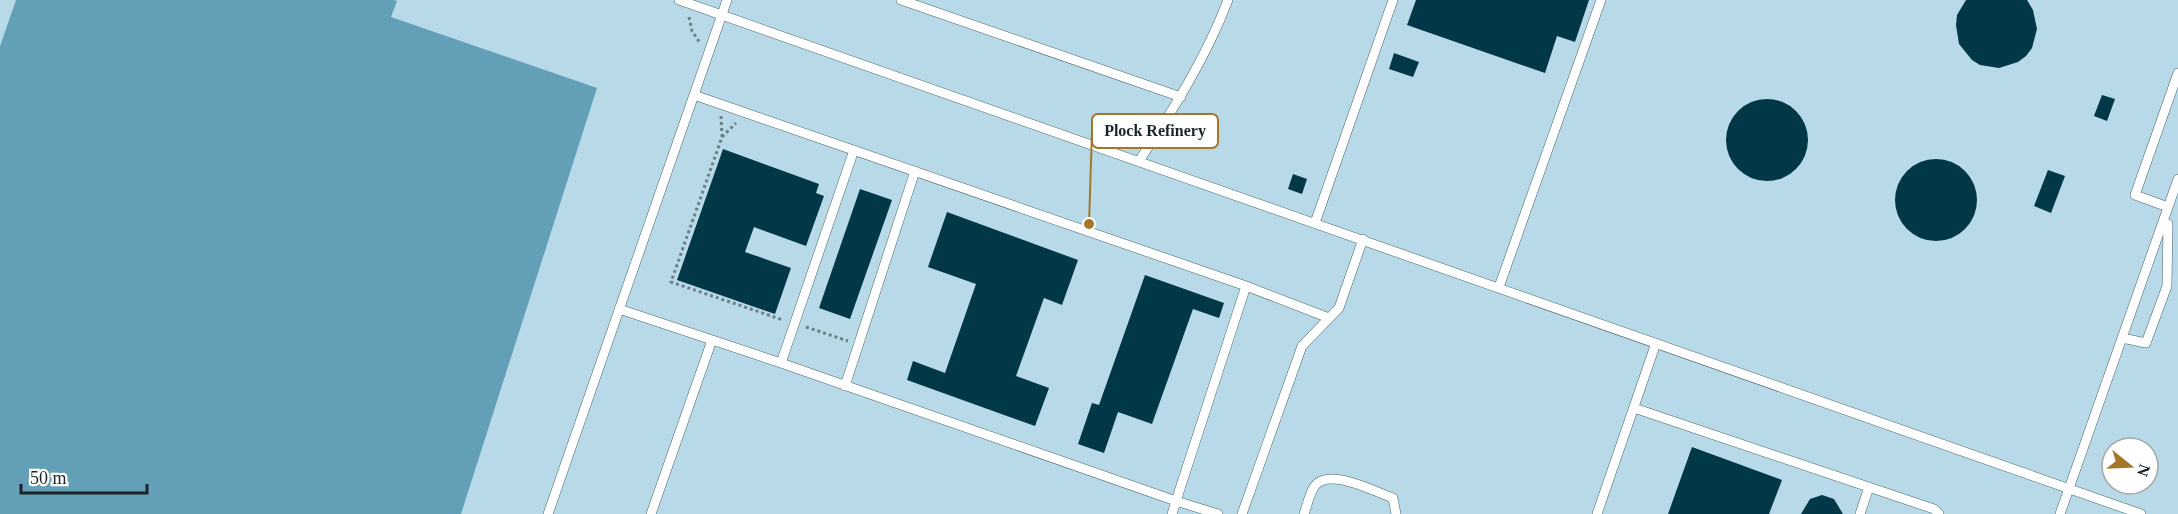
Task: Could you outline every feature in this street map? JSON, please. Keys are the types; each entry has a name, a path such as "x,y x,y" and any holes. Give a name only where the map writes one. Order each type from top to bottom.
{"lane":[{"path":"679,0 2141,514"},
{"path":"548,514 727,0"},
{"path":"901,0 1181,97"},
{"path":"1139,161 1181,97 1228,0"},
{"path":"1315,223 1393,0"},
{"path":"1498,287 1601,0"},
{"path":"2168,207 2135,195 2178,73"},
{"path":"694,95 1246,286 1329,318"},
{"path":"782,363 854,150"},
{"path":"845,386 915,171"},
{"path":"2060,514 2165,223 2178,179"},
{"path":"2165,223 2178,228"},
{"path":"2122,338 2146,343 2167,286 2165,223"},
{"path":"1242,514 1302,346 1339,308 1363,239"},
{"path":"1172,514 1246,286"},
{"path":"619,309 1218,514"},
{"path":"651,514 712,340"},
{"path":"1597,514 1656,343"},
{"path":"1634,408 1934,509 1939,514"},
{"path":"1304,514 1313,488 1318,482 1334,478 1393,498 1396,514"},
{"path":"1860,514 1869,487"}],"path":[{"path":"691,4 689,18 692,31 699,42 710,48"},
{"path":"720,105 722,137 671,282 858,345"},
{"path":"722,137 745,113"}],"shaded area":[{"path":"0,0 2178,0 2178,514 0,514"}],"water":[{"path":"16,0 393,0 397,1 391,17 597,88 461,514 0,514 0,46"}],"building":[{"path":"1416,0 1589,0 1575,42 1557,36 1545,73 1407,25"},
{"path":"1966,0 2027,0 2033,10 2037,29 2032,48 2026,56 2018,62 1999,68 1980,65 1972,60 1959,44 1956,25 1957,15"},
{"path":"1394,53 1419,62 1413,77 1389,69"},
{"path":"2102,95 2115,99 2107,121 2094,116"},
{"path":"1767,99 1783,102 1796,111 1805,124 1808,140 1805,156 1796,169 1783,178 1767,181 1751,178 1738,169 1729,156 1726,140 1729,124 1738,111 1751,102"},
{"path":"723,149 819,184 816,193 824,196 806,246 754,227 745,252 791,268 775,314 677,280"},
{"path":"1936,159 1952,162 1965,171 1974,184 1977,200 1974,216 1965,229 1952,238 1936,241 1920,238 1907,229 1898,216 1895,200 1898,184 1907,171 1920,162"},
{"path":"2048,170 2065,176 2051,213 2034,206"},
{"path":"1293,174 1307,179 1302,194 1288,189"},
{"path":"860,189 892,200 850,319 819,308"},
{"path":"947,212 1078,260 1062,305 1044,298 1016,376 1049,388 1035,426 907,380 913,361 945,373 976,284 928,267"},
{"path":"1145,275 1224,303 1219,318 1193,309 1152,424 1118,412 1104,453 1078,444 1092,403 1099,405"},
{"path":"1692,447 1782,480 1769,514 1668,514"},
{"path":"1822,495 1834,499 1843,514 1801,514 1810,499"}],"place":[{"name":"Plock Refinery","path":"1089,224"}]}
